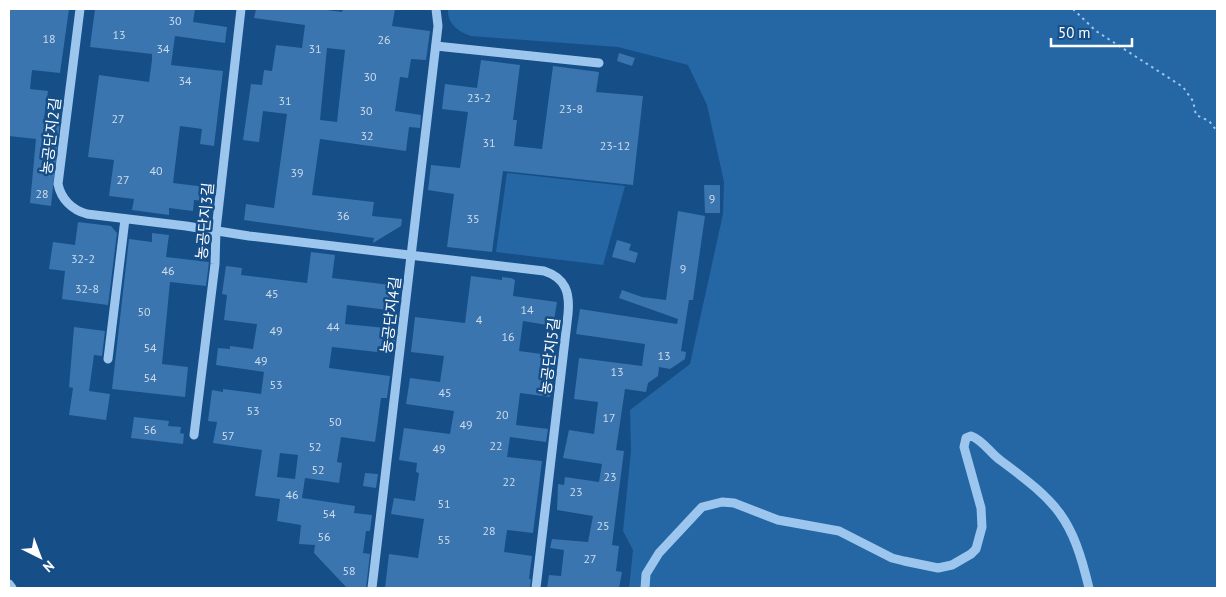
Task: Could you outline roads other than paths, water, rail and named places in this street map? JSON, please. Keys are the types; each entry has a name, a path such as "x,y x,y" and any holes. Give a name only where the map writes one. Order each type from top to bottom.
{"street":[{"name":"농공단지2길","path":"80,9 59,190 67,202 82,213 249,236 412,254"},
{"name":"농공단지3길","path":"194,435 215,264 216,230 241,9"},
{"name":"농공단지4길","path":"372,588 436,46 438,26 436,9"},
{"path":"436,46 599,63"},
{"path":"108,359 125,219"},
{"name":"농공단지5길","path":"412,254 544,271 557,277 567,288 569,300 568,314 536,588"},
{"path":"645,588 646,574 659,553 702,507 722,502 734,503 778,520 839,531 892,558 938,568 952,564 971,554 982,536 982,508 964,447 966,438 971,436 1036,486 1062,514 1081,554 1089,588"},
{"path":"9,584 12,588"}]}
